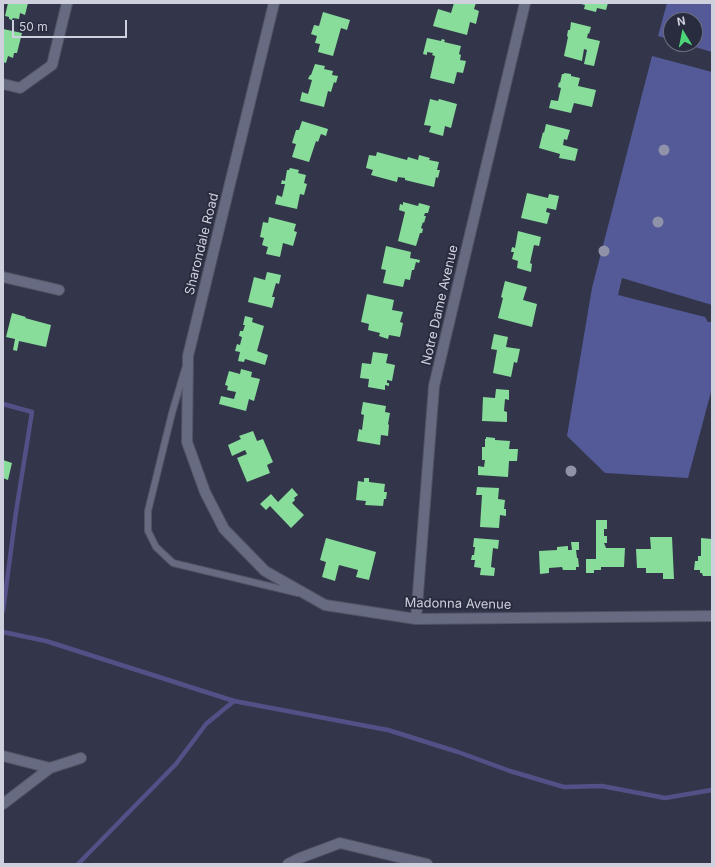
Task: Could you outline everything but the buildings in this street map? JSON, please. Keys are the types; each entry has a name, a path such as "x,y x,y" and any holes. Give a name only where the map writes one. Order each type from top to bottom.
{"street":[{"path":"3,84 20,88 52,65 67,3"},
{"name":"Sharondale Road","path":"205,492 187,442 188,356 274,3"},
{"name":"Notre Dame Avenue","path":"416,619 434,386 525,3"},
{"path":"3,277 59,290"},
{"name":"Madonna Avenue","path":"205,492 224,530 265,571 325,604 416,619 712,616"},
{"path":"3,756 50,768"},
{"path":"3,804 50,768 81,758"},
{"path":"288,864 340,843 427,864"}],"lane":[{"path":"188,356 172,413 148,511 148,531 156,546 173,563 309,596"}],"shaded area":[{"path":"667,3 712,3 712,52 703,49 703,12 665,12"},
{"path":"663,18 663,38 658,36"},
{"path":"652,56 712,72 712,305 622,278 618,295 705,317 708,322 712,322 712,388 688,478 605,473 567,436 592,288"}],"waterway":[{"path":"3,404 32,412 16,512 3,611"},
{"path":"3,632 46,641 234,701 388,730 458,752 510,771 564,787 602,786 665,798 712,790"},
{"path":"78,864 176,764 206,724 234,701"}]}
